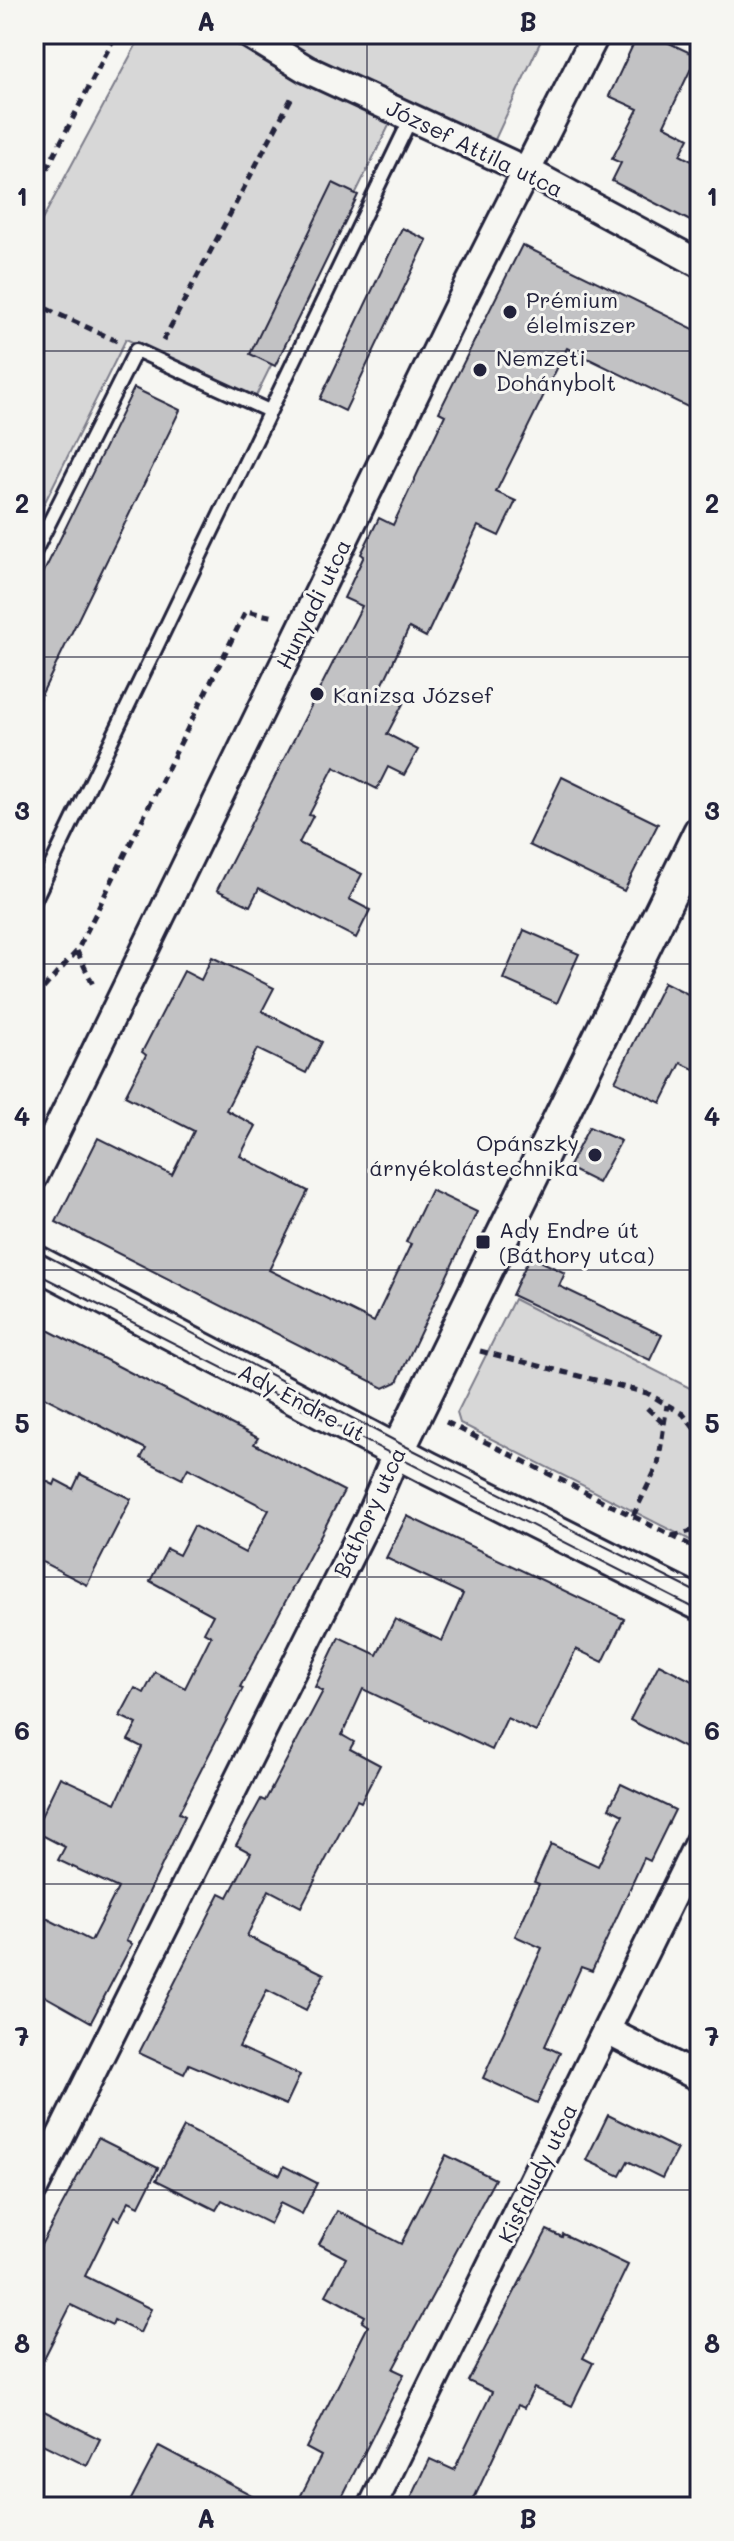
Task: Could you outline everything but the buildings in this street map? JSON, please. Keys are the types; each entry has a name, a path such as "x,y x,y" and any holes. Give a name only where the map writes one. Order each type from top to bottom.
{"street":[{"name":"József Attila utca","path":"248,34 306,69 529,172 700,264"},
{"name":"Hunyadi utca","path":"34,1177 457,308 529,172 596,34"},
{"name":"Báthory utca","path":"34,2189 362,1532 397,1452 700,832"},
{"name":"Ady Endre út","path":"34,1261 397,1452 700,1604"},
{"name":"Kisfaludy utca","path":"372,2507 700,1839"},
{"path":"607,2031 700,2078"}],"lane":[{"path":"34,901 412,116"},
{"path":"34,553 136,350 269,411"}],"path":[{"path":"34,194 116,34"},
{"path":"154,358 306,69"},
{"path":"34,303 136,350"},
{"path":"34,999 77,951 246,611 280,618"},
{"path":"452,1343 647,1393 683,1414 700,1436"},
{"path":"633,1516 658,1465 667,1405"},
{"path":"647,1408 664,1424"},
{"path":"441,1424 447,1422 700,1550"},
{"path":"671,1536 700,1529"}],"shaded area":[{"path":"142,34 544,34 493,144 402,99 255,398 126,339 34,524 34,235"},
{"path":"514,1299 700,1393 700,1545 460,1423 457,1413"}],"tram line":[{"path":"34,1249 401,1444 700,1594"},
{"path":"34,1272 700,1611"}],"place":[{"name":"Prémium élelmiszer","path":"510,312"},
{"name":"Nemzeti Dohánybolt","path":"480,370"},
{"name":"Kanizsa József","path":"317,694"},
{"name":"Opánszky árnyékolástechnika","path":"595,1155"},
{"name":"Ady Endre út (Báthory utca)","path":"483,1242"}]}
